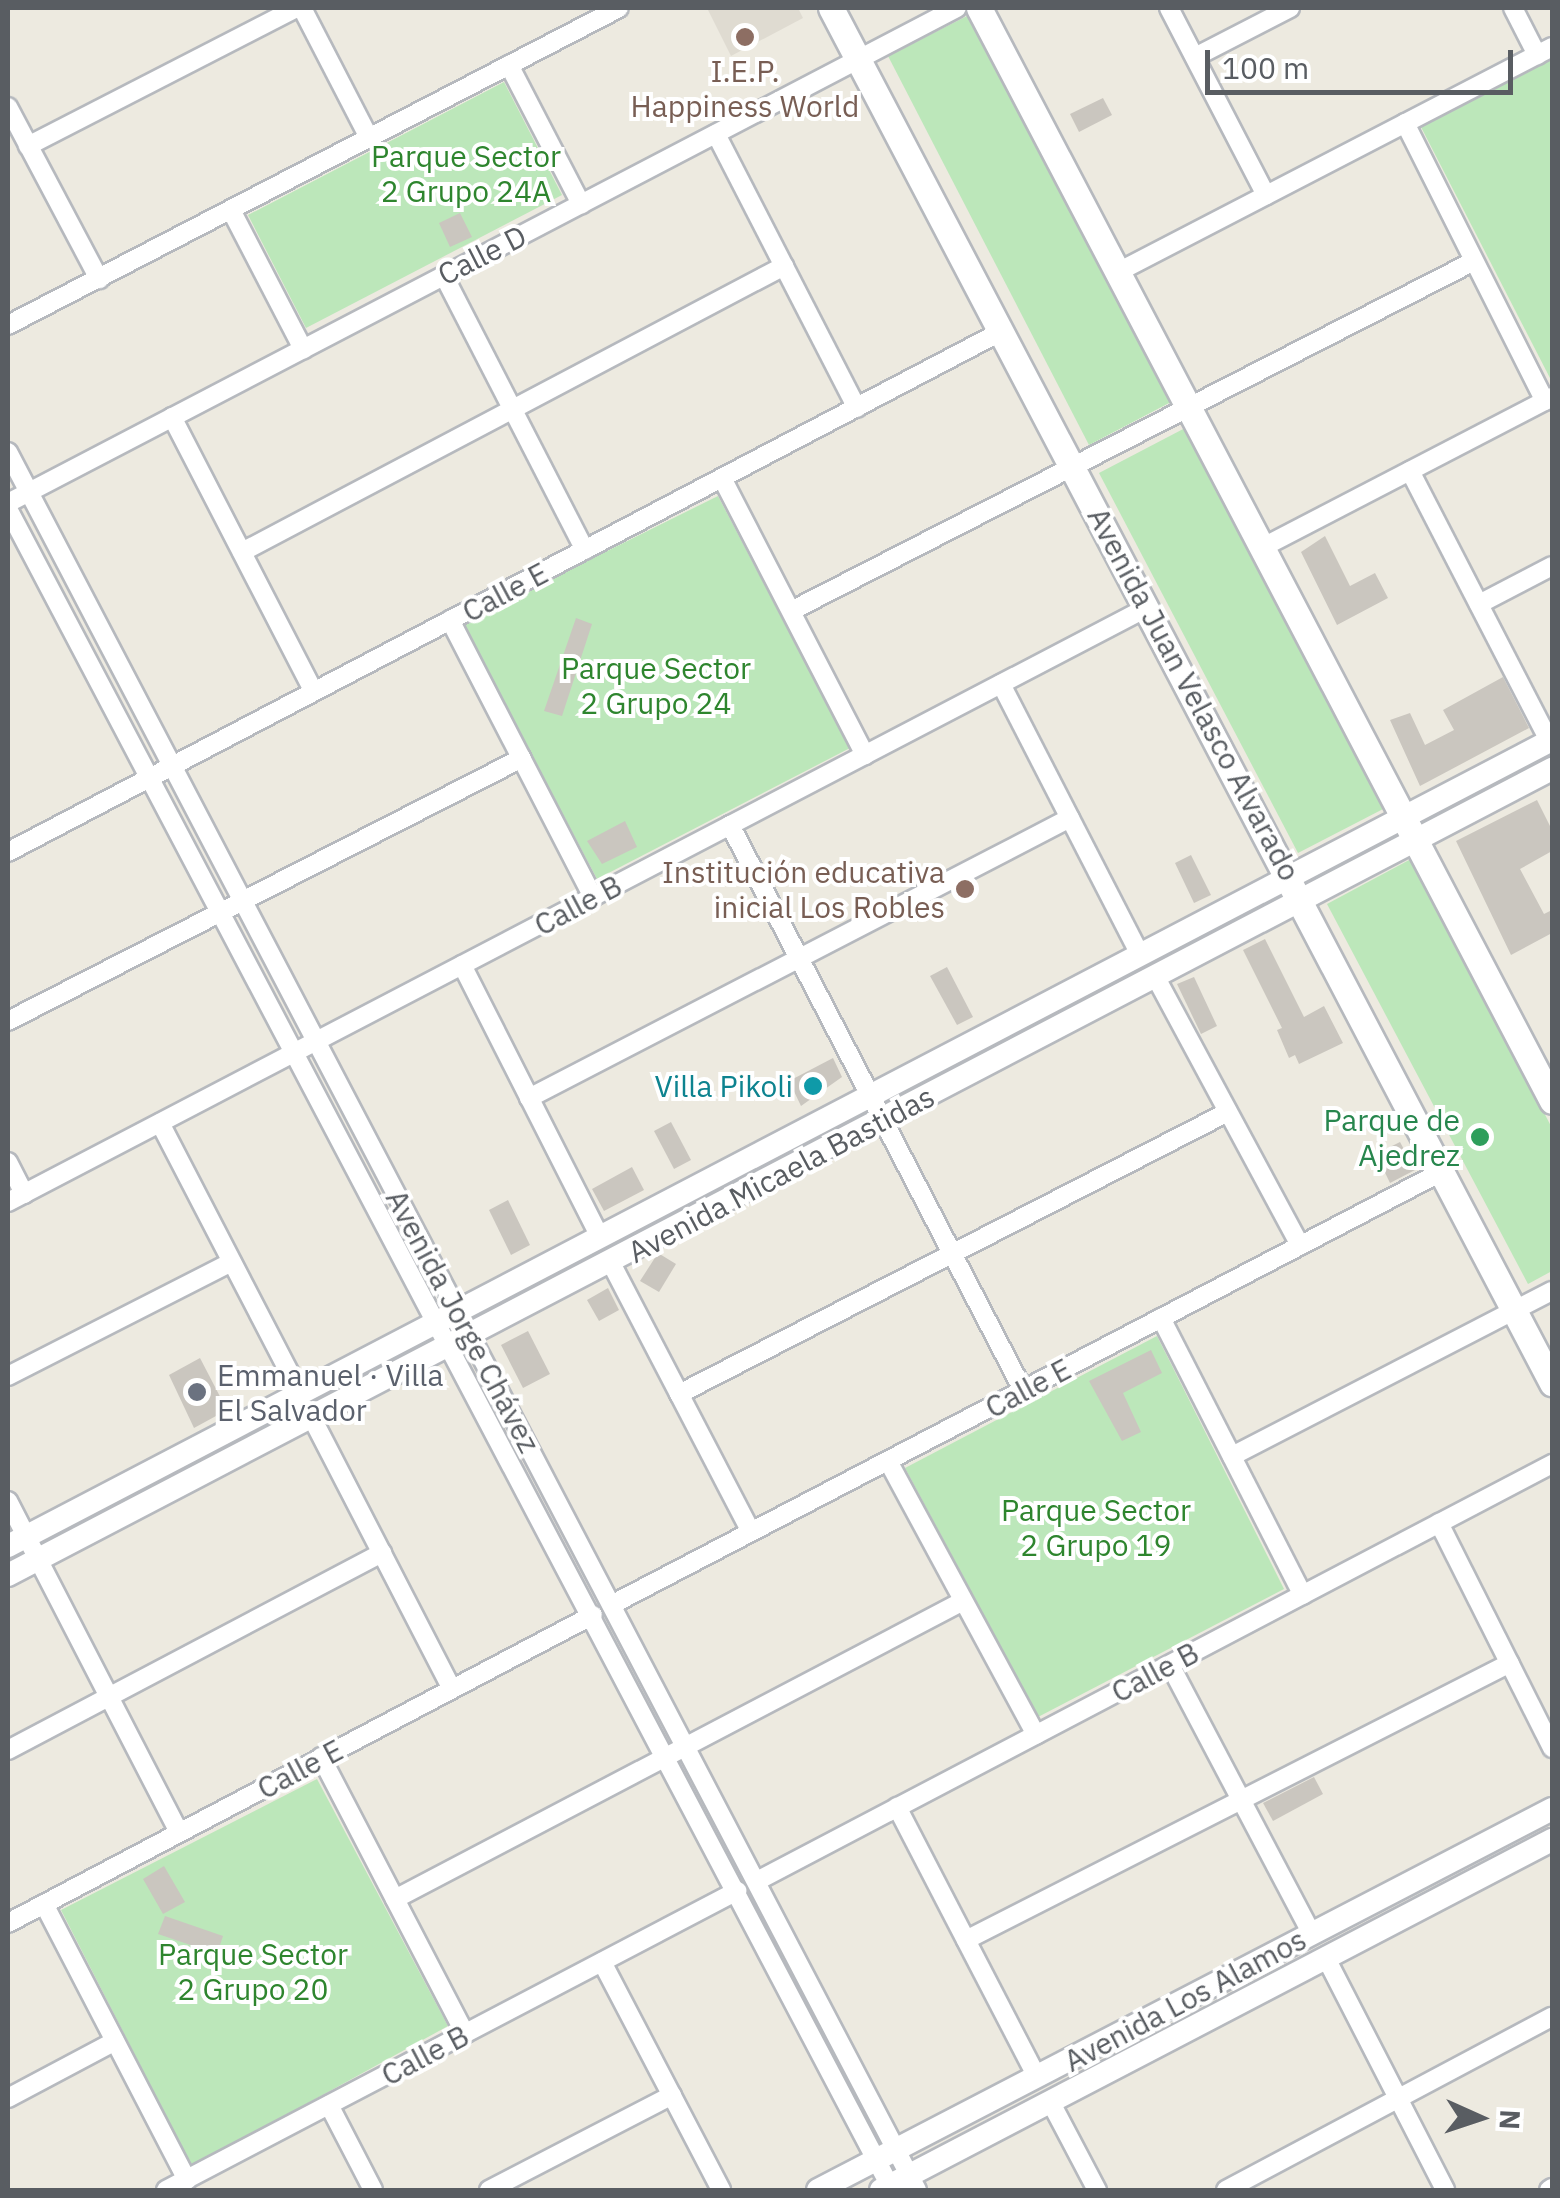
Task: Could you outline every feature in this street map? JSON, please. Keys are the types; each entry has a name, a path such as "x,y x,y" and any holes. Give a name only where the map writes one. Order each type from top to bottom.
{"main road":[{"name":"Avenida Juan Velasco Alvarado","path":"831,8 1297,888 1552,1383"},
{"path":"978,8 1552,1101"}],"street":[{"path":"28,146 299,8 369,138"},
{"path":"8,325 619,8"},
{"name":"Calle D","path":"8,506 957,8"},
{"path":"1169,8 1266,195"},
{"path":"1195,57 1290,8"},
{"path":"1118,272 1545,51 1513,8"},
{"path":"509,65 581,204"},
{"path":"8,107 99,279"},
{"path":"1263,547 1549,399 1405,123"},
{"path":"716,134 857,408"},
{"path":"231,210 303,349"},
{"path":"791,612 1075,470 1474,261"},
{"path":"242,552 784,266"},
{"path":"444,276 585,550"},
{"name":"Calle E","path":"10,844 172,766 1002,332"},
{"path":"172,417 314,692"},
{"name":"Avenida Jorge Chávez","path":"8,452 316,1041 448,1317 449,1346 737,1892 886,2155"},
{"path":"1410,471 1551,741"},
{"path":"722,478 865,754"},
{"name":"Avenida Jorge Chávez","path":"8,506 292,1054 448,1317 471,1335 758,1881 897,2186"},
{"path":"1479,604 1552,566"},
{"name":"Calle B","path":"16,1198 1148,607"},
{"path":"450,620 592,897"},
{"path":"1001,684 1140,955"},
{"name":"Avenida Micaela Bastidas","path":"8,1575 1155,976 1297,888 1410,827 1551,741"},
{"path":"8,1021 218,910 522,758"},
{"name":"Avenida Micaela Bastidas","path":"1410,827 1552,769"},
{"path":"529,1098 1070,818"},
{"path":"730,826 1023,1390"},
{"name":"Avenida Micaela Bastidas","path":"17,1541 1140,955 1297,888"},
{"path":"462,965 599,1235"},
{"path":"1155,976 1300,1245"},
{"path":"679,1394 1228,1112"},
{"path":"160,1122 300,1393"},
{"path":"8,1162 16,1198"},
{"name":"Calle E","path":"612,1604 1443,1171"},
{"path":"8,1376 232,1262"},
{"path":"611,1262 751,1532"},
{"path":"1232,1456 1552,1290"},
{"path":"1161,1318 1303,1594"},
{"path":"311,1416 452,1688"},
{"path":"888,1461 1036,1735"},
{"name":"Calle B","path":"758,1881 1552,1464"},
{"path":"8,1501 17,1541 38,1559 179,1832"},
{"path":"1439,1523 1552,1748"},
{"path":"8,1750 382,1553"},
{"path":"395,1900 963,1601"},
{"name":"Calle E","path":"8,1923 593,1614"},
{"path":"966,1940 1510,1663"},
{"path":"1170,1664 1312,1934"},
{"path":"322,1757 464,2034"},
{"path":"897,1808 1037,2077"},
{"name":"Avenida Los Alamos","path":"818,2190 1552,1809"},
{"name":"Avenida Los Alamos","path":"897,2186 1050,2101 1552,1840"},
{"name":"Calle B","path":"166,2190 737,1892"},
{"path":"44,1904 187,2180"},
{"path":"1326,1958 1445,2190"},
{"path":"602,1962 721,2190"},
{"path":"1226,2190 1552,2017"},
{"path":"8,2098 116,2041"},
{"path":"488,2190 672,2095"},
{"path":"1050,2101 1097,2190"},
{"path":"328,2105 373,2190"}],"shaded area":[{"name":"I.E.P. Happiness World","path":"707,8 798,8 803,18 731,56"}],"green space":[{"path":"971,14 1171,402 1089,445 888,56"},
{"path":"1552,59 1552,382 1421,127"},
{"name":"Parque Sector 2 Grupo 24A","path":"504,82 562,195 306,328 248,215"},
{"path":"1187,427 1387,807 1298,853 1099,473"},
{"name":"Parque Sector 2 Grupo 24","path":"718,496 850,748 597,879 462,623"},
{"path":"1411,859 1552,1128 1552,1271 1528,1284 1327,904"},
{"name":"Parque Sector 2 Grupo 19","path":"1157,1336 1284,1589 1038,1717 905,1468"},
{"name":"Parque Sector 2 Grupo 20","path":"317,1779 448,2026 192,2167 61,1910"}],"building":[{"path":"1103,98 1112,115 1079,132 1070,114"},
{"path":"460,213 472,237 450,247 439,223"},
{"path":"1325,536 1350,586 1375,573 1388,598 1337,625 1301,552"},
{"path":"576,618 592,624 562,716 544,711"},
{"path":"1503,677 1529,728 1420,786 1390,720 1410,713 1425,745 1454,730 1443,710"},
{"path":"1537,800 1552,830 1552,851 1520,869 1544,914 1552,910 1552,933 1511,955 1456,841"},
{"path":"625,821 637,847 602,864 587,841"},
{"path":"1191,855 1211,895 1194,903 1175,863"},
{"path":"1265,939 1304,1017 1324,1006 1343,1043 1299,1064 1295,1055 1289,1058 1277,1030 1282,1028 1243,950"},
{"path":"947,967 973,1017 957,1025 930,976"},
{"path":"1194,977 1217,1026 1201,1034 1177,984"},
{"name":"Villa Pikoli","path":"833,1058 842,1077 801,1106 789,1081"},
{"path":"671,1122 691,1160 674,1169 654,1131"},
{"path":"1400,1142 1415,1170 1390,1183 1376,1154"},
{"path":"632,1167 644,1190 604,1211 592,1189"},
{"path":"508,1200 530,1245 511,1255 489,1210"},
{"path":"658,1253 676,1264 659,1292 640,1281"},
{"path":"608,1288 619,1310 599,1321 587,1300"},
{"path":"528,1331 550,1374 523,1388 501,1345"},
{"path":"1151,1350 1162,1373 1123,1393 1141,1432 1122,1441 1089,1381"},
{"name":"Emmanuel · Villa El Salvador","path":"200,1358 227,1410 194,1428 169,1375"},
{"path":"1314,1777 1323,1794 1273,1821 1263,1803"},
{"path":"164,1866 185,1902 163,1914 143,1879"},
{"path":"165,1916 223,1936 217,1954 158,1934"}],"place":[{"name":"I.E.P. Happiness World","path":"745,37"},
{"name":"Institución educativa inicial Los Robles","path":"965,889"},
{"name":"Villa Pikoli","path":"813,1086"},
{"name":"Parque de Ajedrez","path":"1480,1137"},
{"name":"Emmanuel · Villa El Salvador","path":"197,1392"}]}
